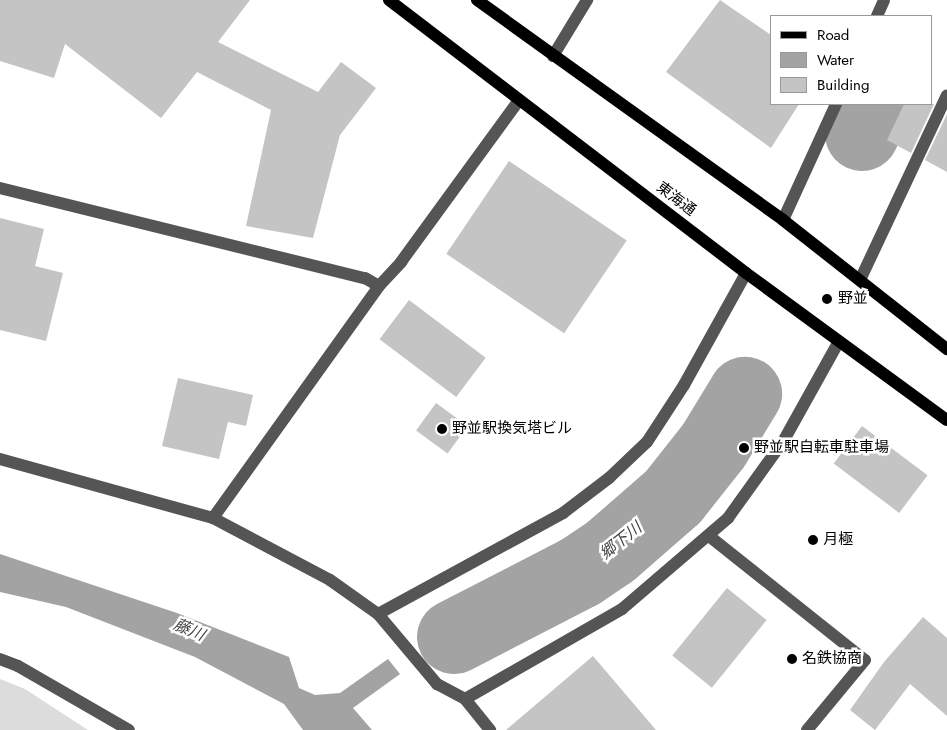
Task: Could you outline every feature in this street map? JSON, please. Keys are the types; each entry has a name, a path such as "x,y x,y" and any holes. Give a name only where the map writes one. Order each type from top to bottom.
{"main road":[{"name":"東海通","path":"389,0 746,273 947,420"},
{"path":"478,0 782,220 947,349"}],"street":[{"path":"553,56 587,0"},
{"path":"877,15 884,0"},
{"path":"860,280 947,95"},
{"path":"213,518 379,286 401,262 519,100"},
{"path":"782,220 836,105"},
{"path":"0,188 365,278 379,286"},
{"path":"378,614 563,513 610,478 647,442 684,385 746,273"},
{"path":"465,699 622,609 728,518 784,440 839,341"},
{"path":"0,459 213,518 330,580 378,614 438,684 465,699 490,730"},
{"path":"709,536 866,660 807,730"},
{"path":"0,659 18,666 129,730"}],"shaded area":[{"path":"0,679 25,689 88,730 0,730"}],"water":[{"name":"藤川","path":"0,554 177,613 289,657 299,688 315,695 340,693 388,659 400,674 353,708 372,730 303,730 284,704 195,657 66,607 0,592"}],"building":[{"path":"0,0 250,0 218,42 318,92 341,62 376,88 340,135 313,238 246,226 271,110 197,72 161,118 65,44 54,78 0,61"},
{"path":"720,0 770,34 770,105 798,105 771,148 666,72"},
{"path":"934,104 911,153 887,140 904,105"},
{"path":"947,114 947,172 925,160"},
{"path":"509,161 627,240 564,333 446,254"},
{"path":"0,218 44,229 35,266 63,273 46,341 0,330"},
{"path":"409,300 486,358 456,397 380,339"},
{"path":"178,378 253,395 246,426 228,422 219,459 162,446"},
{"name":"野並駅換気塔ビル","path":"436,403 468,426 448,453 416,431"},
{"path":"862,426 927,475 899,513 834,464"},
{"path":"727,588 767,620 712,688 672,656"},
{"path":"923,617 947,638 947,716 910,684 875,730 850,710 884,662"},
{"path":"593,656 656,730 506,730"}],"waterway":[{"name":"郷下川","path":"862,134 876,105"},
{"name":"郷下川","path":"454,637 580,572 611,551 673,497 714,445 745,394"}],"place":[{"name":"野並","path":"827,299"},
{"name":"野並駅換気塔ビル","path":"442,429"},
{"name":"野並駅自転車駐車場","path":"744,448"},
{"name":"月極","path":"813,540"},
{"name":"名鉄協商","path":"792,659"}]}
